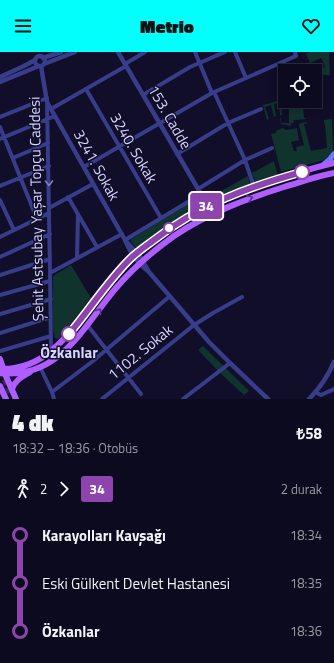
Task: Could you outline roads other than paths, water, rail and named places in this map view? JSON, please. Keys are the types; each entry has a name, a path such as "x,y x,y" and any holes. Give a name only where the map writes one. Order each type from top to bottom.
{"main road":[{"path":"322,166 334,154"},
{"path":"2,371 27,365 38,360 51,351 69,334 106,286 135,254 170,228 205,207 224,198 254,187 334,163"},
{"path":"9,396 16,381 52,361 74,343 117,287 141,262 175,236 208,216 235,204 260,195 332,174"},
{"path":"0,360 9,396"},
{"path":"2,371 22,372 40,367"},
{"path":"0,386 9,396 16,399"}],"street":[{"path":"35,52 36,65 41,66"},
{"path":"0,77 35,60 38,56 61,52"},
{"path":"0,82 75,52"},
{"name":"153. Cadde","path":"118,52 201,194"},
{"path":"51,109 145,52"},
{"path":"195,52 245,160 254,187"},
{"path":"143,95 190,67 225,52"},
{"path":"235,52 246,78"},
{"path":"84,167 213,92 295,54"},
{"path":"41,66 45,61 42,56"},
{"name":"Şehit Astsubay Yaşar Topçu Caddesi","path":"41,66 47,100 48,119 51,351"},
{"name":"3240. Sokak","path":"86,89 161,218"},
{"path":"0,117 47,100"},
{"name":"3241. Sokak","path":"47,100 93,184 125,240 135,254 194,325 230,363 268,399"},
{"path":"177,154 228,123 261,109"},
{"path":"2,138 55,116"},
{"path":"0,127 2,138 13,158 38,219"},
{"path":"13,158 48,143"},
{"path":"198,189 245,160 272,148"},
{"path":"0,186 48,166"},
{"path":"49,208 93,184"},
{"path":"125,240 201,194"},
{"path":"201,194 212,204 217,212"},
{"path":"201,194 208,216"},
{"path":"68,197 97,247"},
{"path":"0,200 14,230"},
{"path":"0,237 49,214"},
{"path":"78,214 78,258"},
{"path":"0,257 50,234"},
{"path":"50,273 122,234"},
{"path":"0,275 50,259"},
{"path":"0,295 50,281"},
{"path":"52,392 107,350 170,296"},
{"name":"1102. Sokak","path":"102,399 194,325 242,297"},
{"path":"0,314 51,299"},
{"path":"0,333 51,317"},
{"path":"88,326 141,394"},
{"path":"0,351 51,336"},
{"path":"309,399 329,374 334,362"},
{"path":"183,399 230,363"},
{"path":"40,367 54,399"},
{"path":"316,392 321,395 334,389"}],"tunnel":[{"path":"1,371 10,393"}],"place":[{"name":"Özkanlar","path":"69,334"}]}
